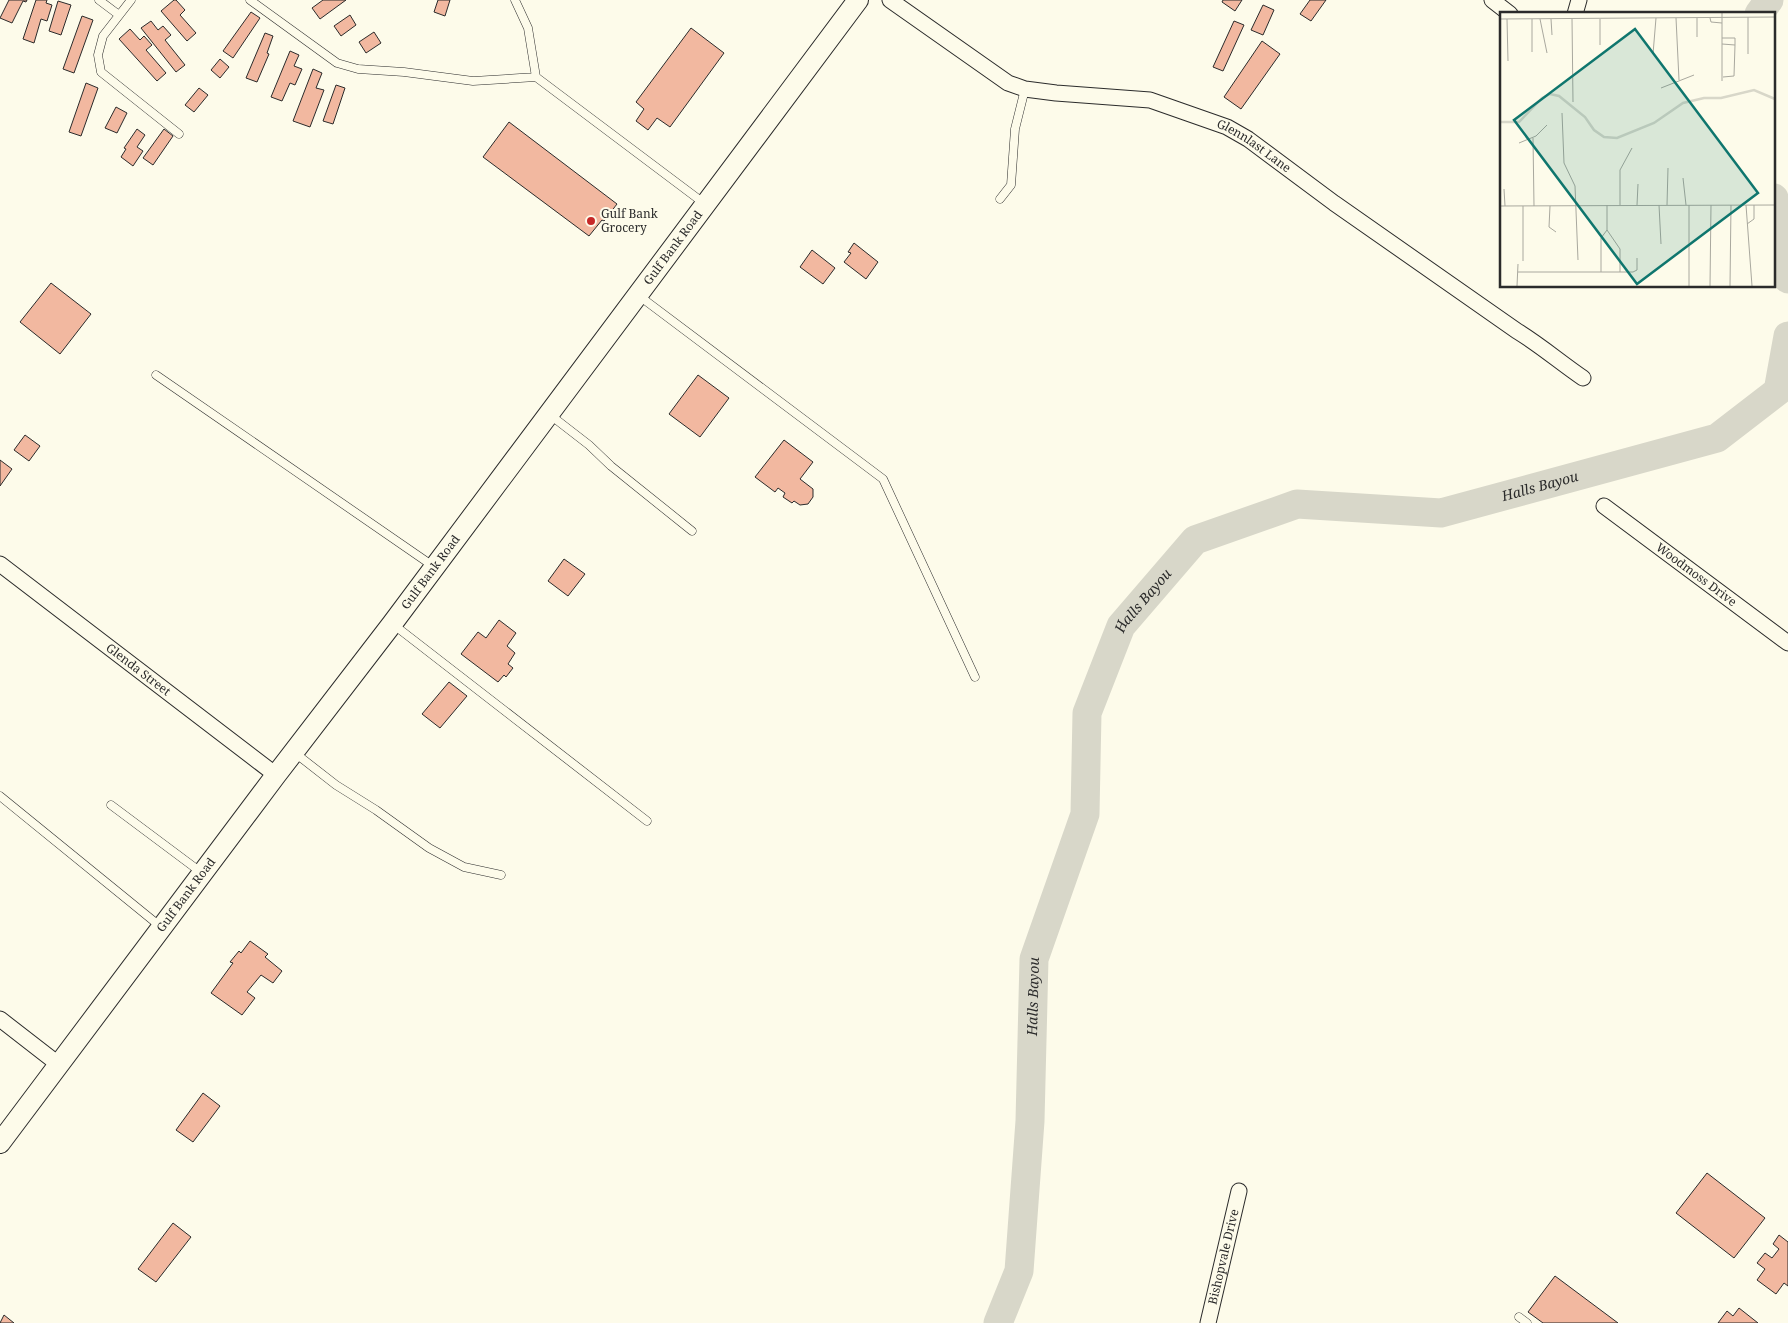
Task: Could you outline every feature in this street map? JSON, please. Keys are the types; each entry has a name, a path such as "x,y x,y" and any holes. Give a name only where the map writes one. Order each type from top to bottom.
{"main road":[{"name":"Gulf Bank Road","path":"0,1143 161,927 435,567 858,0"}],"street":[{"name":"Glennlast Lane","path":"890,0 1008,83 1025,90 1150,100 1227,128 1248,139 1334,204 1536,342 1550,355 1583,378"},
{"path":"1492,0 1507,12"},
{"name":"Woodmoss Drive","path":"1604,506 1788,643"},
{"name":"Glenda Street","path":"0,564 276,775"},
{"path":"0,1019 58,1064"},
{"name":"Bishopvale Drive","path":"1208,1323 1239,1192"}],"lane":[{"path":"99,0 119,15"},
{"path":"131,0 103,36 98,55 101,72 179,134"},
{"path":"250,0 337,63 358,69 404,72 474,81 536,77 706,204"},
{"path":"514,0 528,28 536,77"},
{"path":"1000,199 1011,185 1015,129 1025,90"},
{"path":"638,295 883,479 975,677"},
{"path":"156,375 435,567"},
{"path":"549,414 589,444 611,466 692,531"},
{"path":"392,624 647,821"},
{"path":"294,752 336,786 376,810 429,848 464,867 501,875"},
{"path":"0,796 161,927"},
{"path":"111,805 202,873"},
{"path":"1519,1317 1527,1323"}],"building":[{"path":"9,0 27,0 26,2 23,1 12,23 0,18"},
{"path":"36,0 47,0 46,3 52,5 47,21 41,19 34,43 23,39"},
{"path":"174,0 185,10 180,15 196,33 187,41 161,11"},
{"path":"323,0 346,0 320,19 312,8"},
{"path":"438,0 450,0 445,16 434,12"},
{"path":"1223,0 1242,0 1235,11 1222,2"},
{"path":"1310,0 1326,0 1311,21 1300,14"},
{"path":"58,1 71,5 61,35 49,31"},
{"path":"1263,5 1274,10 1263,35 1251,30"},
{"path":"251,12 260,18 233,58 223,51"},
{"path":"350,15 356,25 341,36 334,26"},
{"path":"82,16 93,20 74,73 63,69"},
{"path":"151,21 158,30 163,26 171,35 165,40 185,65 176,72 141,28"},
{"path":"1234,21 1244,25 1223,71 1213,67"},
{"path":"691,28 724,53 670,127 657,118 648,130 636,121 644,109 636,102"},
{"path":"130,29 140,40 144,36 152,45 146,50 166,73 157,81 119,39"},
{"path":"374,32 381,43 366,53 359,42"},
{"path":"265,33 273,36 267,53 269,54 257,82 246,78"},
{"path":"1262,41 1280,54 1241,109 1224,97"},
{"path":"290,51 299,55 294,66 302,69 295,85 290,83 282,101 271,97"},
{"path":"220,59 229,67 220,78 211,70"},
{"path":"313,69 322,73 316,88 324,90 310,127 293,121"},
{"path":"86,83 98,88 81,136 69,132"},
{"path":"336,85 345,88 333,124 323,121"},
{"path":"199,88 208,95 194,112 185,105"},
{"path":"116,107 127,113 117,133 105,128"},
{"path":"509,122 617,204 589,236 483,157"},
{"path":"137,129 145,135 137,147 143,151 133,166 121,157 126,149 124,148"},
{"path":"164,129 173,136 153,165 143,158"},
{"path":"854,243 878,262 866,279 844,262 851,253 848,252"},
{"path":"812,250 835,268 823,284 800,267"},
{"path":"51,283 91,314 60,354 20,322"},
{"path":"698,375 729,398 700,437 669,414"},
{"path":"25,435 40,446 29,461 14,450"},
{"path":"784,440 813,462 800,479 813,489 813,497 808,504 800,505 794,501 792,503 783,497 785,493 778,488 775,492 755,477"},
{"path":"0,460 12,469 0,486"},
{"path":"564,559 585,574 568,596 548,581"},
{"path":"499,620 516,633 507,646 515,653 508,664 513,668 506,677 504,675 498,682 461,654 478,632 486,638"},
{"path":"449,682 467,696 440,728 422,714"},
{"path":"250,941 268,954 265,957 282,971 273,983 261,975 247,992 255,998 242,1015 211,993 233,963 230,962 239,951 241,953"},
{"path":"203,1093 220,1106 193,1142 176,1130"},
{"path":"1707,1173 1765,1218 1734,1258 1676,1213"},
{"path":"173,1223 191,1237 156,1282 138,1269"},
{"path":"1779,1235 1788,1242 1788,1286 1784,1283 1776,1294 1757,1280 1765,1269 1757,1263 1765,1253 1772,1258 1779,1249 1773,1244"},
{"path":"1555,1276 1618,1323 1543,1323 1528,1312"},
{"path":"1739,1308 1758,1323 1718,1323 1727,1311 1733,1316"},
{"path":"4,1315 14,1323 0,1323"}],"waterway":[{"name":"Halls Bayou","path":"1760,12 1769,0"},
{"name":"Halls Bayou","path":"1776,210 1788,279"},
{"name":"Halls Bayou","path":"998,1323 1019,1271 1030,1121 1034,959 1085,814 1087,713 1121,626 1195,540 1297,504 1441,513 1717,438 1778,391 1788,336"}],"place":[{"name":"Gulf Bank Grocery","path":"591,221"}]}
